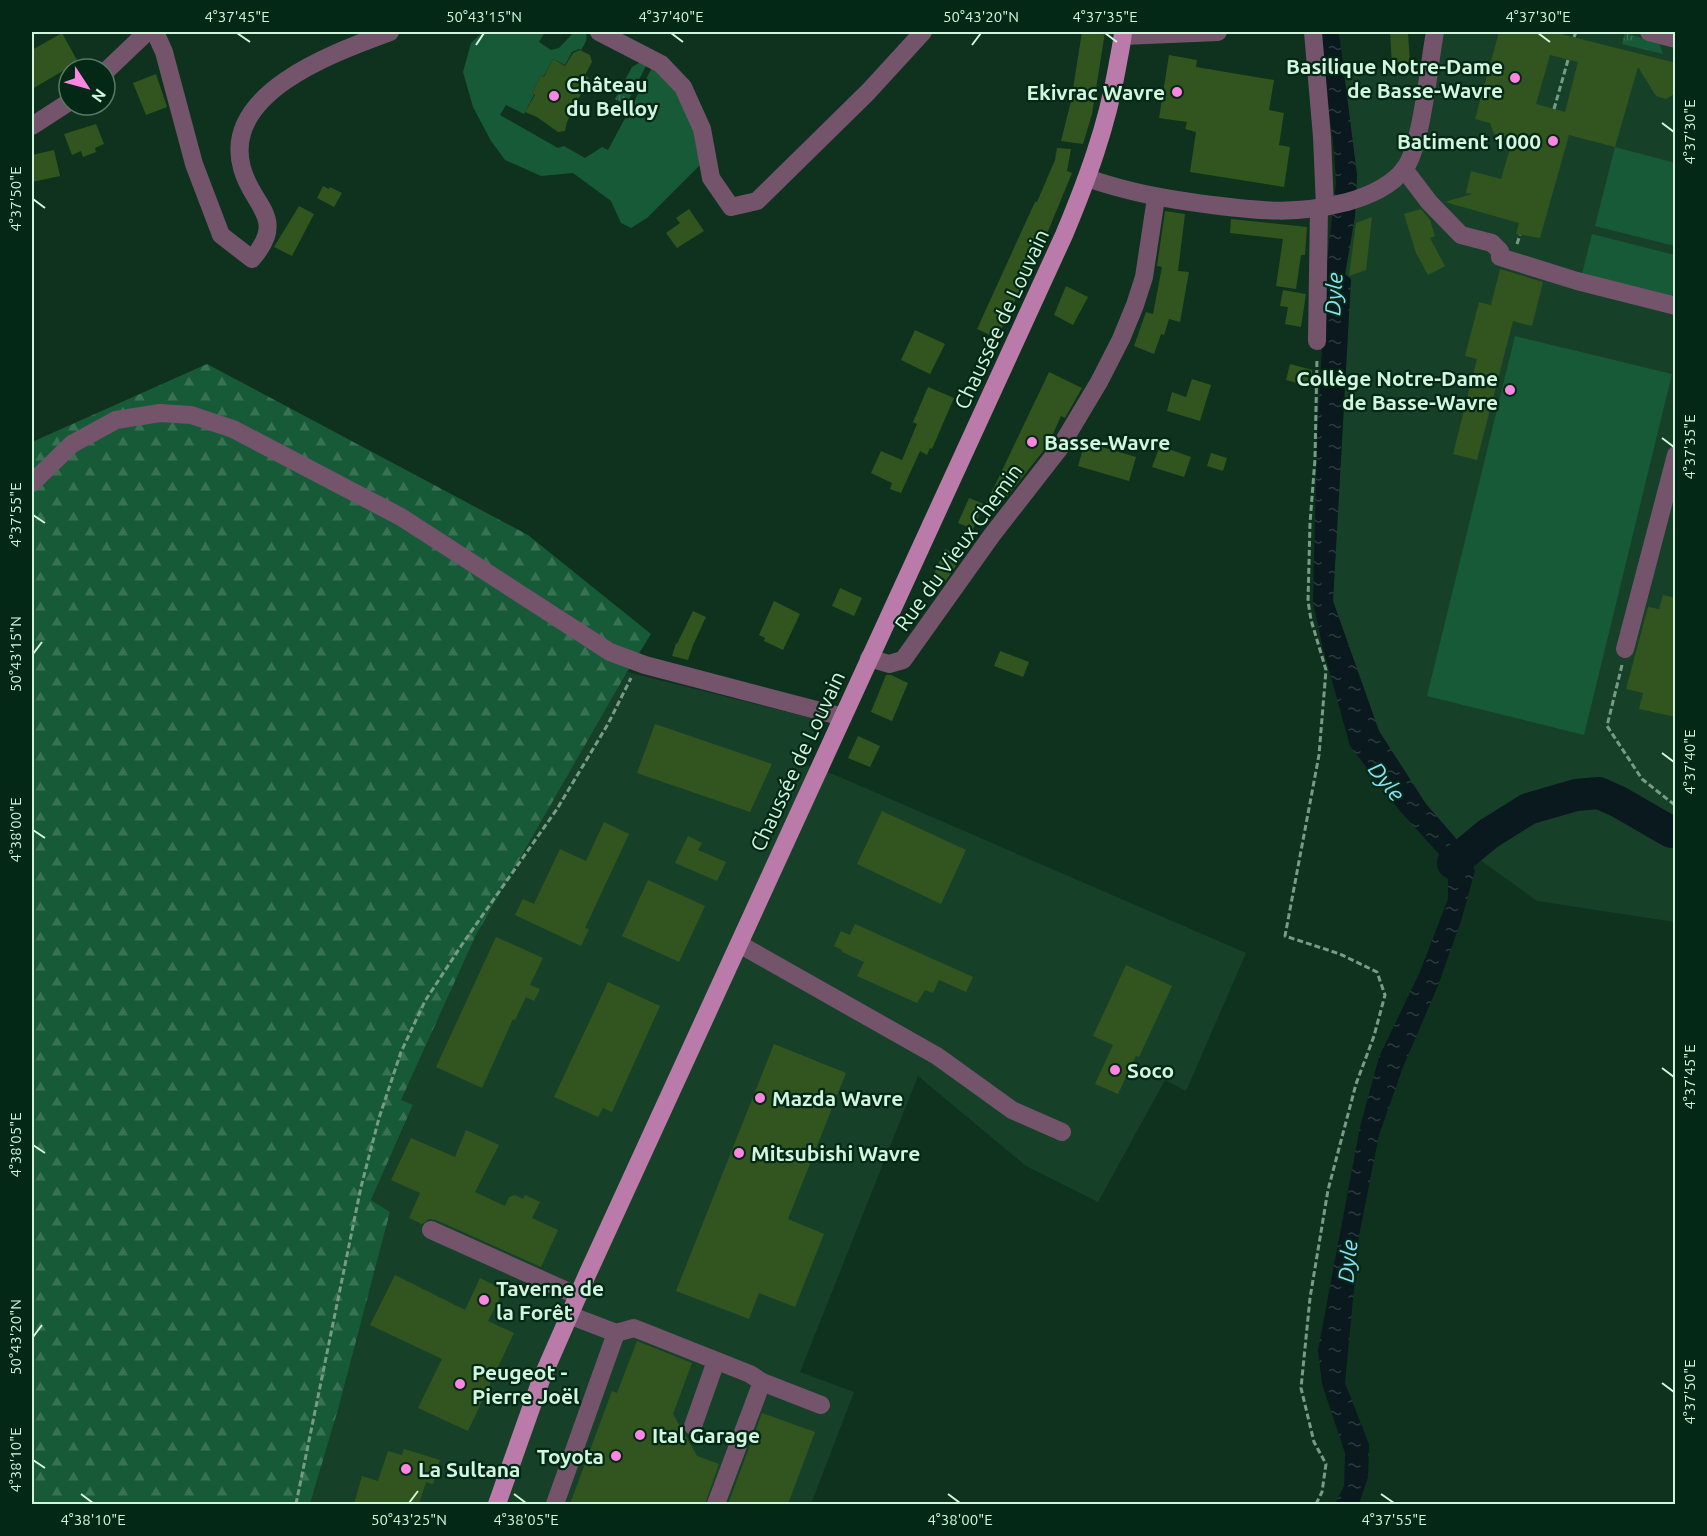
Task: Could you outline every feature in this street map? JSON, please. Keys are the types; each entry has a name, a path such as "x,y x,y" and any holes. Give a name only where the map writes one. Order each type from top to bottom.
{"main road":[{"name":"Chaussée de Louvain","path":"497,1504 541,1380 569,1316 1038,293 1088,178 1115,82 1123,34"}],"street":[{"path":"117,61 147,32"},
{"path":"155,32 164,52 194,164 221,235 252,259 267,237 268,225 265,211 249,187 241,167 240,144 244,124 258,104 275,88 336,52 390,32"},
{"path":"599,32 661,64 683,87 702,129 711,178 731,207 757,201 868,92 923,32"},
{"path":"1123,34 1218,32"},
{"path":"1313,32 1325,207 1317,341"},
{"path":"1088,178 1156,198 1259,211 1290,212 1325,207 1360,198 1385,187 1404,169 1411,155 1418,134 1435,32"},
{"path":"1649,32 1676,39"},
{"path":"32,126 57,110"},
{"path":"1404,169 1429,202 1461,235 1492,243 1500,251 1500,257 1577,281 1676,306"},
{"name":"Rue du Vieux Chemin","path":"869,658 889,664 903,660 992,535 1059,449 1099,382 1135,305 1144,277 1156,198"},
{"path":"32,483 72,444 116,420 160,413 191,415 233,429 400,517 610,652 638,662 843,717"},
{"path":"1625,649 1676,455"},
{"path":"738,944 937,1056 1012,1110 1062,1132"},
{"path":"431,1230 578,1296"},
{"path":"569,1316 616,1333 634,1328 750,1374 762,1382 820,1405"},
{"path":"555,1504 616,1333"},
{"path":"693,1426 716,1361"},
{"path":"716,1504 762,1382"}],"path":[{"path":"1574,37 1576,32"},
{"path":"1554,109 1568,60"},
{"path":"1316,1504 1322,1492 1326,1464 1314,1442 1301,1388 1310,1298 1328,1190 1356,1084 1374,1036 1385,995 1377,972 1340,954 1285,936 1318,755 1326,670 1311,620 1308,601 1310,523 1315,459 1317,341"},
{"path":"1625,649 1607,726 1642,779 1676,806"},
{"path":"296,1504 361,1187 379,1119 401,1052 425,1001 460,946 557,809 608,724 628,687 638,662"}],"shaded area":[{"name":"Collège Notre-Dame de Basse-Wavre","path":"1444,32 1675,32 1675,922 1537,901 1465,849 1426,804 1379,731 1333,601 1351,279 1345,275 1355,216 1357,175 1343,70 1422,65 1438,58"},
{"path":"627,672 819,720 801,763 835,775 1246,953 1186,1091 1165,1080 1098,1202 1026,1166 918,1076 800,1372 854,1392 811,1504 310,1504 339,1406 390,1212 371,1200 413,1106 401,1100 476,935"}],"green space":[{"path":"483,32 545,32 539,42 551,50 559,48 574,32 585,32 587,36 581,50 572,52 565,65 553,59 544,76 541,75 524,114 506,105 500,115 558,148 564,146 585,158 602,147 608,150 653,66 663,72 687,107 702,163 647,218 631,228 621,223 611,201 573,173 541,176 505,160 491,141 473,107 463,72 471,43"},
{"path":"1625,33 1659,43 1663,54 1622,44"},
{"path":"641,62 647,64 626,105 615,99 632,67"},
{"path":"1615,147 1675,163 1675,246 1595,226"},
{"path":"1592,234 1675,255 1675,282 1671,301 1581,278"},
{"path":"1515,336 1672,374 1584,735 1427,696"},
{"path":"207,364 528,535 651,634 476,935 401,1100 413,1105 371,1200 390,1212 339,1406 310,1504 32,1504 32,442"}],"water":[{"name":"Dyle","path":"1318,32 1339,32 1357,175 1355,216 1345,274 1351,279 1333,601 1379,731 1426,804 1465,849 1475,871 1461,921 1437,988 1403,1067 1379,1135 1359,1236 1345,1383 1369,1444 1368,1477 1359,1504 1335,1504 1344,1486 1345,1453 1322,1384 1318,1350 1360,1127 1379,1057 1419,974 1448,899 1448,864 1400,811 1350,746 1322,645 1313,602 1317,439 1326,270 1336,183 1334,150"}],"building":[{"path":"1082,32 1105,32 1092,114 1083,144 1061,141 1071,101"},
{"path":"1390,32 1408,32 1410,64 1392,65"},
{"path":"1499,32 1553,32 1676,63 1674,94 1666,99 1656,96 1638,67 1615,147 1569,135 1540,238 1516,234 1519,223 1445,202 1472,194 1466,193 1471,171 1501,179 1513,139 1494,134 1490,123 1475,119","holes":["1550,55 1578,62 1565,112 1536,104"]},
{"path":"62,33 75,57 57,57 57,74 32,89 32,50"},
{"name":"Château du Belloy","path":"580,50 590,55 592,62 585,75 589,78 567,122 565,131 558,132 537,117 525,112 535,95 532,93 541,75 544,77 553,59 565,66 573,53"},
{"path":"1169,55 1197,60 1196,67 1274,80 1269,110 1284,113 1279,145 1290,147 1284,187 1190,172 1196,132 1185,129 1187,122 1159,118"},
{"path":"156,74 167,107 146,115 133,83"},
{"path":"96,124 104,144 95,148 96,152 83,157 81,151 72,155 64,134"},
{"path":"1057,148 1071,149 1067,171 1072,173 1046,236 997,338 977,329 1035,202 1037,202 1055,160"},
{"path":"54,150 60,176 32,182 32,155"},
{"path":"323,186 342,193 334,207 317,198"},
{"path":"299,206 314,214 292,256 274,247"},
{"path":"689,209 704,231 677,248 666,233 680,223 676,218"},
{"path":"1421,209 1430,220 1435,236 1430,238 1445,266 1428,275 1416,253 1404,214"},
{"path":"1165,211 1185,214 1178,271 1189,272 1180,322 1169,319 1154,354 1134,346 1146,312 1153,314 1162,267 1157,266"},
{"path":"1372,217 1366,270 1349,276 1356,223"},
{"path":"1231,219 1307,227 1305,255 1301,255 1296,289 1276,286 1283,239 1230,233"},
{"path":"1500,269 1543,282 1532,326 1513,321 1477,460 1453,454 1477,359 1465,356 1479,302 1491,305"},
{"path":"1066,286 1088,297 1073,325 1054,315"},
{"path":"1283,290 1306,294 1301,327 1285,324 1288,307 1280,306"},
{"path":"915,330 945,344 930,374 901,360"},
{"path":"1290,364 1312,370 1312,387 1286,380"},
{"name":"Basse-Wavre","path":"1049,372 1082,388 1065,418 1061,416 1048,445 998,508 986,504"},
{"path":"1192,379 1211,385 1200,421 1167,411 1172,392 1186,397"},
{"path":"928,387 954,398 932,449 930,448 927,455 920,451 901,493 890,489 892,483 871,473 881,451 902,460 917,424 913,422"},
{"path":"1085,442 1136,457 1129,481 1078,466"},
{"path":"1160,446 1191,457 1184,477 1152,467"},
{"path":"1211,453 1227,458 1223,471 1207,466"},
{"path":"969,498 984,504 973,529 958,523"},
{"path":"945,549 962,557 940,589 929,585"},
{"path":"840,588 862,598 854,616 832,606"},
{"path":"1663,595 1676,598 1676,717 1639,709 1643,693 1626,689 1648,607 1659,609"},
{"path":"774,601 800,614 783,650 764,641 765,638 759,635"},
{"path":"693,611 706,617 688,660 672,656 676,643"},
{"path":"1000,651 1029,662 1023,677 994,666"},
{"path":"886,675 908,683 892,721 871,712"},
{"path":"655,724 772,764 750,812 637,773"},
{"path":"858,736 880,746 870,767 848,758"},
{"path":"882,811 966,850 941,904 857,864"},
{"path":"604,822 629,834 585,928 589,929 581,946 515,915 523,899 534,904 560,849 586,861"},
{"path":"688,836 702,843 698,850 726,862 717,881 675,863"},
{"path":"648,880 705,906 679,962 622,936"},
{"path":"855,924 973,977 966,992 939,980 933,993 925,990 917,1003 857,976 864,962 834,946 841,931 850,935"},
{"path":"496,937 543,958 530,985 540,989 534,1001 526,997 515,1020 513,1019 482,1088 436,1067"},
{"path":"1126,965 1172,986 1139,1057 1136,1056 1118,1094 1095,1084 1113,1045 1093,1036"},
{"path":"608,982 660,1006 612,1112 603,1108 598,1117 554,1097"},
{"path":"774,1044 846,1073 788,1219 824,1234 795,1307 759,1293 749,1319 676,1291"},
{"path":"466,1130 499,1145 475,1192 505,1206 509,1197 515,1195 523,1199 525,1195 540,1202 532,1218 558,1230 541,1267 436,1220 429,1219 422,1224 409,1218 420,1193 391,1180 411,1138 455,1157"},
{"path":"395,1275 465,1310 480,1278 504,1290 488,1321 514,1333 468,1431 418,1408 442,1359 370,1325"},
{"name":"Ital Garage","path":"637,1341 692,1363 673,1414 697,1456 719,1464 705,1504 570,1504 612,1391 617,1393"},
{"path":"762,1413 815,1432 788,1504 728,1504"},
{"path":"404,1449 440,1460 433,1484 426,1482 419,1504 354,1504 362,1476 378,1481 388,1451 402,1455"}],"waterway":[{"path":"1453,863 1488,834 1528,809 1576,795 1599,793 1671,832 1676,831"}],"place":[{"name":"Basilique Notre-Dame de Basse-Wavre","path":"1515,78"},
{"name":"Ekivrac Wavre","path":"1177,92"},
{"name":"Château du Belloy","path":"554,96"},
{"name":"Batiment 1000","path":"1553,141"},
{"name":"Collège Notre-Dame de Basse-Wavre","path":"1510,390"},
{"name":"Basse-Wavre","path":"1032,442"},
{"name":"Soco","path":"1115,1070"},
{"name":"Mazda Wavre","path":"760,1098"},
{"name":"Mitsubishi Wavre","path":"739,1153"},
{"name":"Taverne de la Forêt","path":"484,1300"},
{"name":"Peugeot - Pierre Joël","path":"460,1384"},
{"name":"Ital Garage","path":"640,1435"},
{"name":"Toyota","path":"616,1456"},
{"name":"La Sultana","path":"406,1469"}]}
